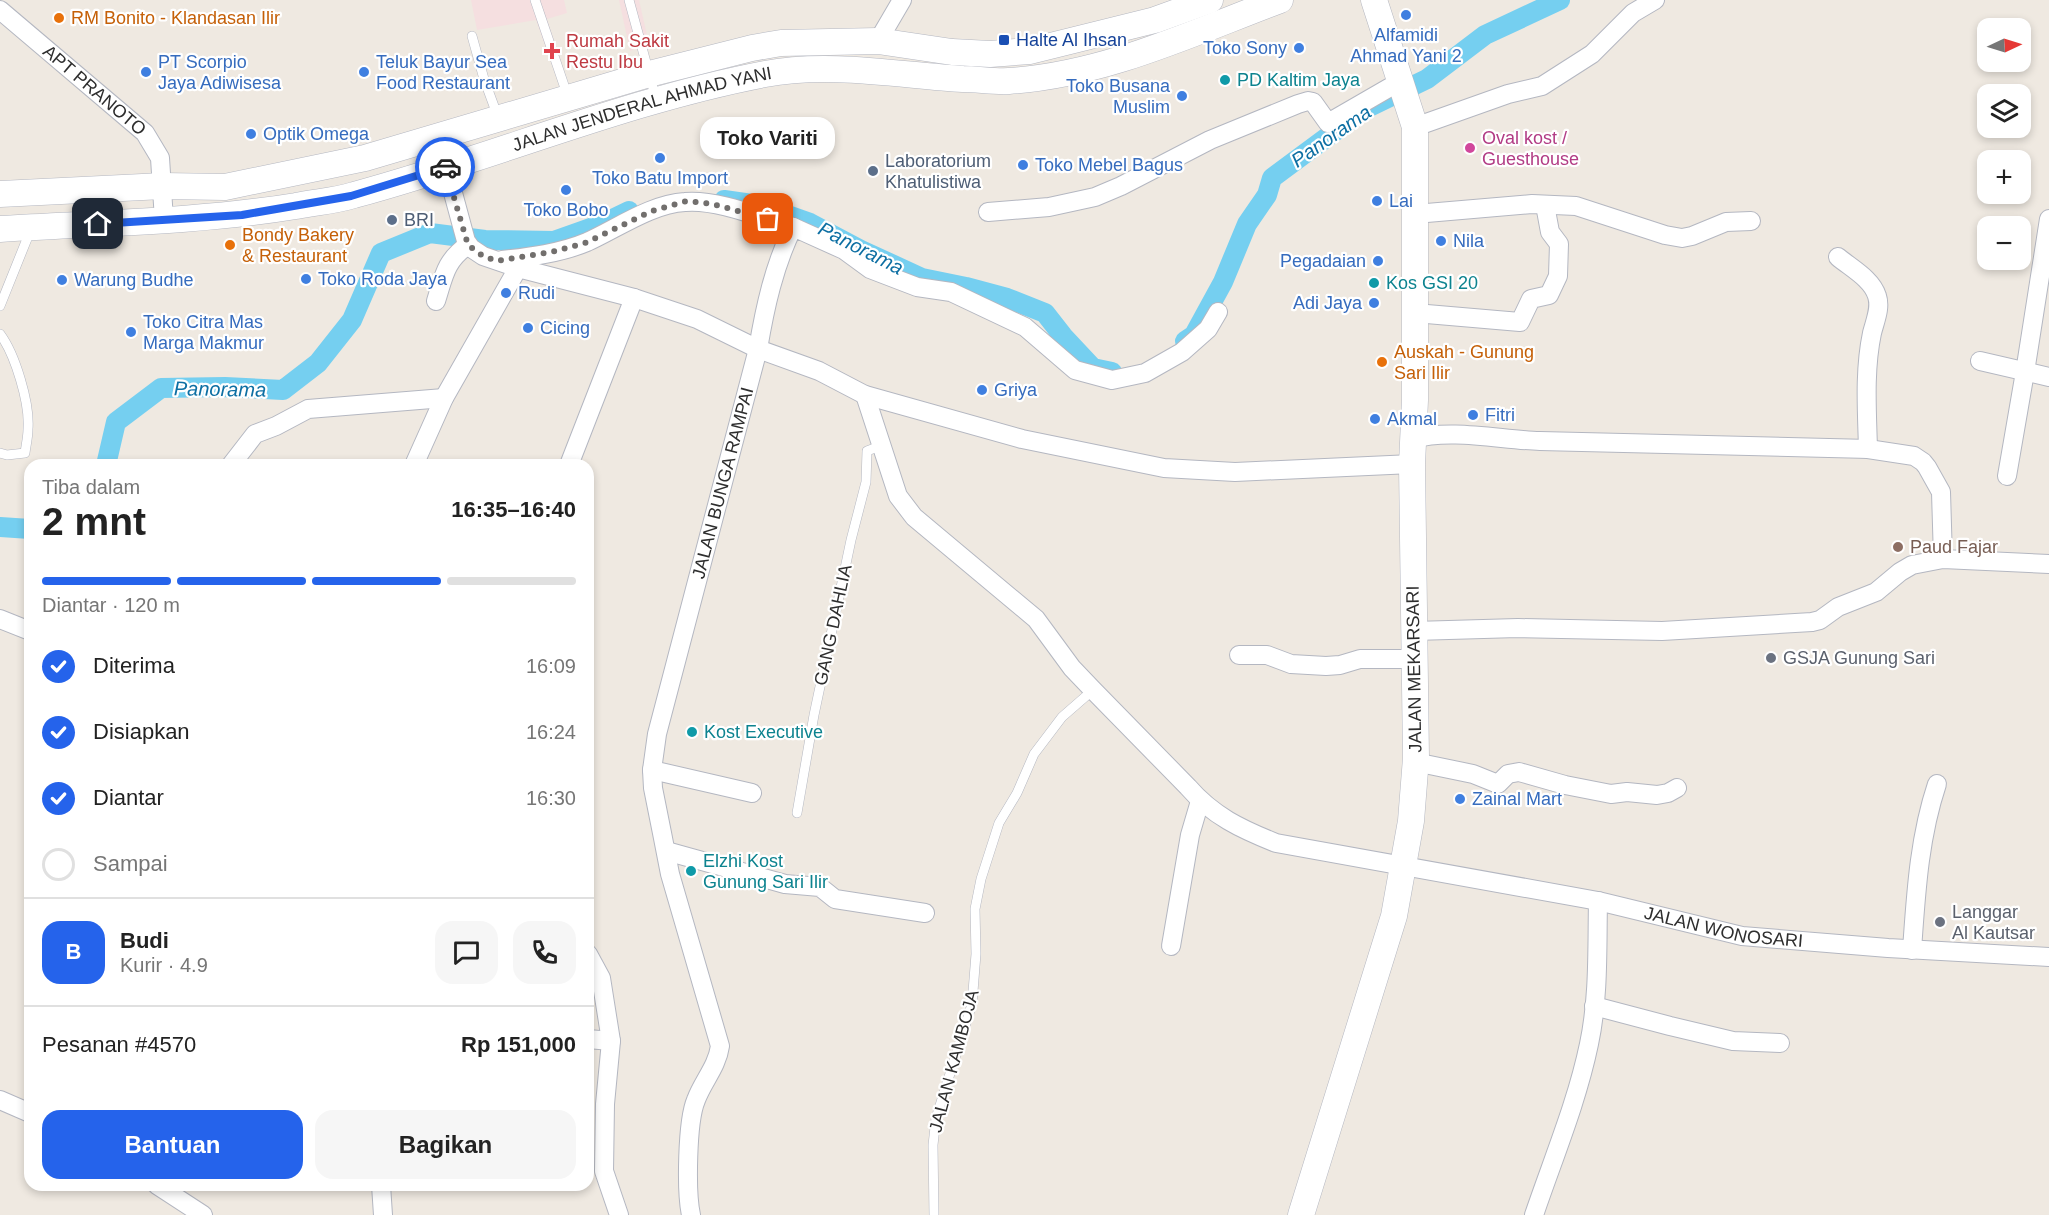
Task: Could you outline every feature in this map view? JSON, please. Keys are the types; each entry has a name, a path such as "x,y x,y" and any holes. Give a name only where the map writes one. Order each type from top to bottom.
{"main road":[{"name":"JALAN JENDERAL AHMAD YANI","path":"0,194 163,186 225,186 365,158 649,74 781,43 878,41 952,52 990,54 1030,51 1155,20 1210,0"},
{"name":"JALAN JENDERAL AHMAD YANI","path":"0,229 242,215 351,196 702,87 789,70 877,72 1007,81 1055,75 1149,51 1280,0"},
{"name":"JALAN MEKARSARI","path":"1301,1215 1394,916 1411,821 1415,762 1413,452 1415,214 1406,102 1374,0"}],"street":[{"path":"878,41 902,0"},
{"path":"988,212 1049,207 1095,197 1210,140 1308,101 1313,102 1328,123 1406,102 1508,94 1542,87 1592,54 1633,13 1654,0"},
{"name":"APT PRANOTO","path":"0,10 145,133 160,158 164,220"},
{"path":"446,167 467,243 483,256 518,268 634,298 697,319 758,349 819,371 865,395 1022,439 1164,468 1235,472 1413,452 1424,436 1445,435 1533,441 1868,449 1914,456 1923,462 1941,492 1943,559"},
{"path":"497,261 551,252 585,243 652,211 687,201 712,204 793,227 844,250 870,269 917,287 951,292 1025,327 1075,370 1112,380 1144,373 1182,352 1209,329 1218,312"},
{"path":"1415,214 1532,204 1576,206 1675,237 1692,236 1726,222 1751,221"},
{"path":"1415,313 1520,322 1531,298 1549,295 1558,276 1559,244 1550,232 1545,205"},
{"path":"2007,476 2049,219"},
{"name":"JALAN BUNGA RAMPAI","path":"691,1215 688,1170 694,1103 716,1064 720,1046 670,874 653,788 652,770 660,723 758,349 767,297 785,243 793,227"},
{"path":"436,301 448,263 467,243"},
{"path":"1838,257 1872,285 1879,305 1872,334 1867,380 1868,449"},
{"path":"417,459 444,398 518,268"},
{"path":"571,459 634,298"},
{"path":"1980,361 2049,376"},
{"name":"JALAN WONOSARI","path":"865,395 898,496 914,518 1036,620 1072,668 1200,801 1227,822 1276,843 1598,901 1742,936 1912,950 2049,957"},
{"path":"236,459 255,434 308,409 444,398"},
{"path":"1414,631 1518,628 1662,631 1812,622 1820,620 1838,607 1876,592 1912,565 1943,559 2049,564"},
{"path":"0,619 24,629"},
{"path":"1239,655 1267,655 1291,664 1326,666 1340,665 1360,658 1414,659"},
{"path":"1415,762 1473,774 1498,784 1507,774 1519,772 1564,785 1611,794 1627,792 1657,795 1677,788"},
{"path":"652,770 752,793"},
{"path":"1912,950 1922,841 1937,784"},
{"path":"1171,946 1190,835 1200,801"},
{"path":"666,851 785,884 818,886 835,899 925,913"},
{"path":"1534,1215 1582,1072 1590,1041 1594,1006 1598,901"},
{"path":"594,965 601,978 611,1041 605,1104 604,1171 619,1215"},
{"path":"1594,1006 1732,1041 1780,1043"},
{"path":"594,1039 611,1041"},
{"path":"0,1100 24,1110"},
{"path":"166,1191 203,1215"},
{"path":"381,1191 383,1215"}],"lane":[{"path":"535,0 569,99"},
{"path":"629,0 657,100"},
{"path":"472,36 484,79 499,119"},
{"path":"0,306 32,227"},
{"path":"0,334 9,346 20,380 29,427 25,453 7,455 0,453"},
{"name":"GANG DAHLIA","path":"797,813 814,714 851,540 866,482 867,451 880,446"},
{"name":"JALAN KAMBOJA","path":"934,1215 933,1145 936,1118 972,1004 976,954 975,909 981,879 999,823 1017,793 1034,754 1062,717 1093,690"}],"shaded area":[{"name":"Rumah Sakit Restu Ibu","path":"471,0 564,0 567,13 547,19 564,72 555,73 536,20 477,30"},
{"name":"Rumah Sakit Restu Ibu","path":"619,0 639,0 649,44 630,51"}],"waterway":[{"name":"Panorama","path":"1185,341 1194,335 1223,282 1247,224 1267,195 1272,178 1365,109 1427,79 1485,35 1560,0"},
{"name":"Panorama","path":"724,200 759,205 810,223 922,278 1007,298 1045,313 1093,368 1112,372"},
{"name":"Panorama","path":"107,459 116,422 161,388 225,387 283,390 318,363 352,320 381,253 430,233 485,240 554,241 602,224 629,211"},
{"name":"Panorama","path":"0,527 24,529"}],"way so far":[{"path":"445,167 468,245 483,256 497,261 551,252 585,243 652,211 687,201 712,204 768,219"}],"place":[{"name":"Alfamidi Ahmad Yani 2","path":"1406,15"},
{"name":"RM Bonito - Klandasan Ilir","path":"59,18"},
{"name":"Halte Al Ihsan","path":"1004,40"},
{"name":"Toko Sony","path":"1299,48"},
{"name":"Rumah Sakit Restu Ibu","path":"552,51"},
{"name":"PT Scorpio Jaya Adiwisesa","path":"146,72"},
{"name":"Teluk Bayur Sea Food Restaurant","path":"364,72"},
{"name":"PD Kaltim Jaya","path":"1225,80"},
{"name":"Toko Busana Muslim","path":"1182,96"},
{"name":"Optik Omega","path":"251,134"},
{"name":"Oval kost / Guesthouse","path":"1470,148"},
{"name":"Toko Batu Import","path":"660,158"},
{"name":"Toko Mebel Bagus","path":"1023,165"},
{"name":"Laboratorium Khatulistiwa","path":"873,171"},
{"name":"Toko Bobo","path":"566,190"},
{"name":"Lai","path":"1377,201"},
{"name":"Toko Variti","path":"768,219"},
{"name":"BRI","path":"392,220"},
{"name":"Nila","path":"1441,241"},
{"name":"Bondy Bakery & Restaurant","path":"230,245"},
{"name":"Pegadaian","path":"1378,261"},
{"name":"Toko Roda Jaya","path":"306,279"},
{"name":"Warung Budhe","path":"62,280"},
{"name":"Kos GSI 20","path":"1374,283"},
{"name":"Rudi","path":"506,293"},
{"name":"Adi Jaya","path":"1374,303"},
{"name":"Cicing","path":"528,328"},
{"name":"Toko Citra Mas Marga Makmur","path":"131,332"},
{"name":"Auskah - Gunung Sari Ilir","path":"1382,362"},
{"name":"Griya","path":"982,390"},
{"name":"Fitri","path":"1473,415"},
{"name":"Akmal","path":"1375,419"},
{"name":"Paud Fajar","path":"1898,547"},
{"name":"GSJA Gunung Sari","path":"1771,658"},
{"name":"Kost Executive","path":"692,732"},
{"name":"Zainal Mart","path":"1460,799"},
{"name":"Elzhi Kost Gunung Sari Ilir","path":"691,871"},
{"name":"Langgar Al Kautsar","path":"1940,922"}],"route":[{"path":"98,224 242,215 351,196 445,167"}]}
